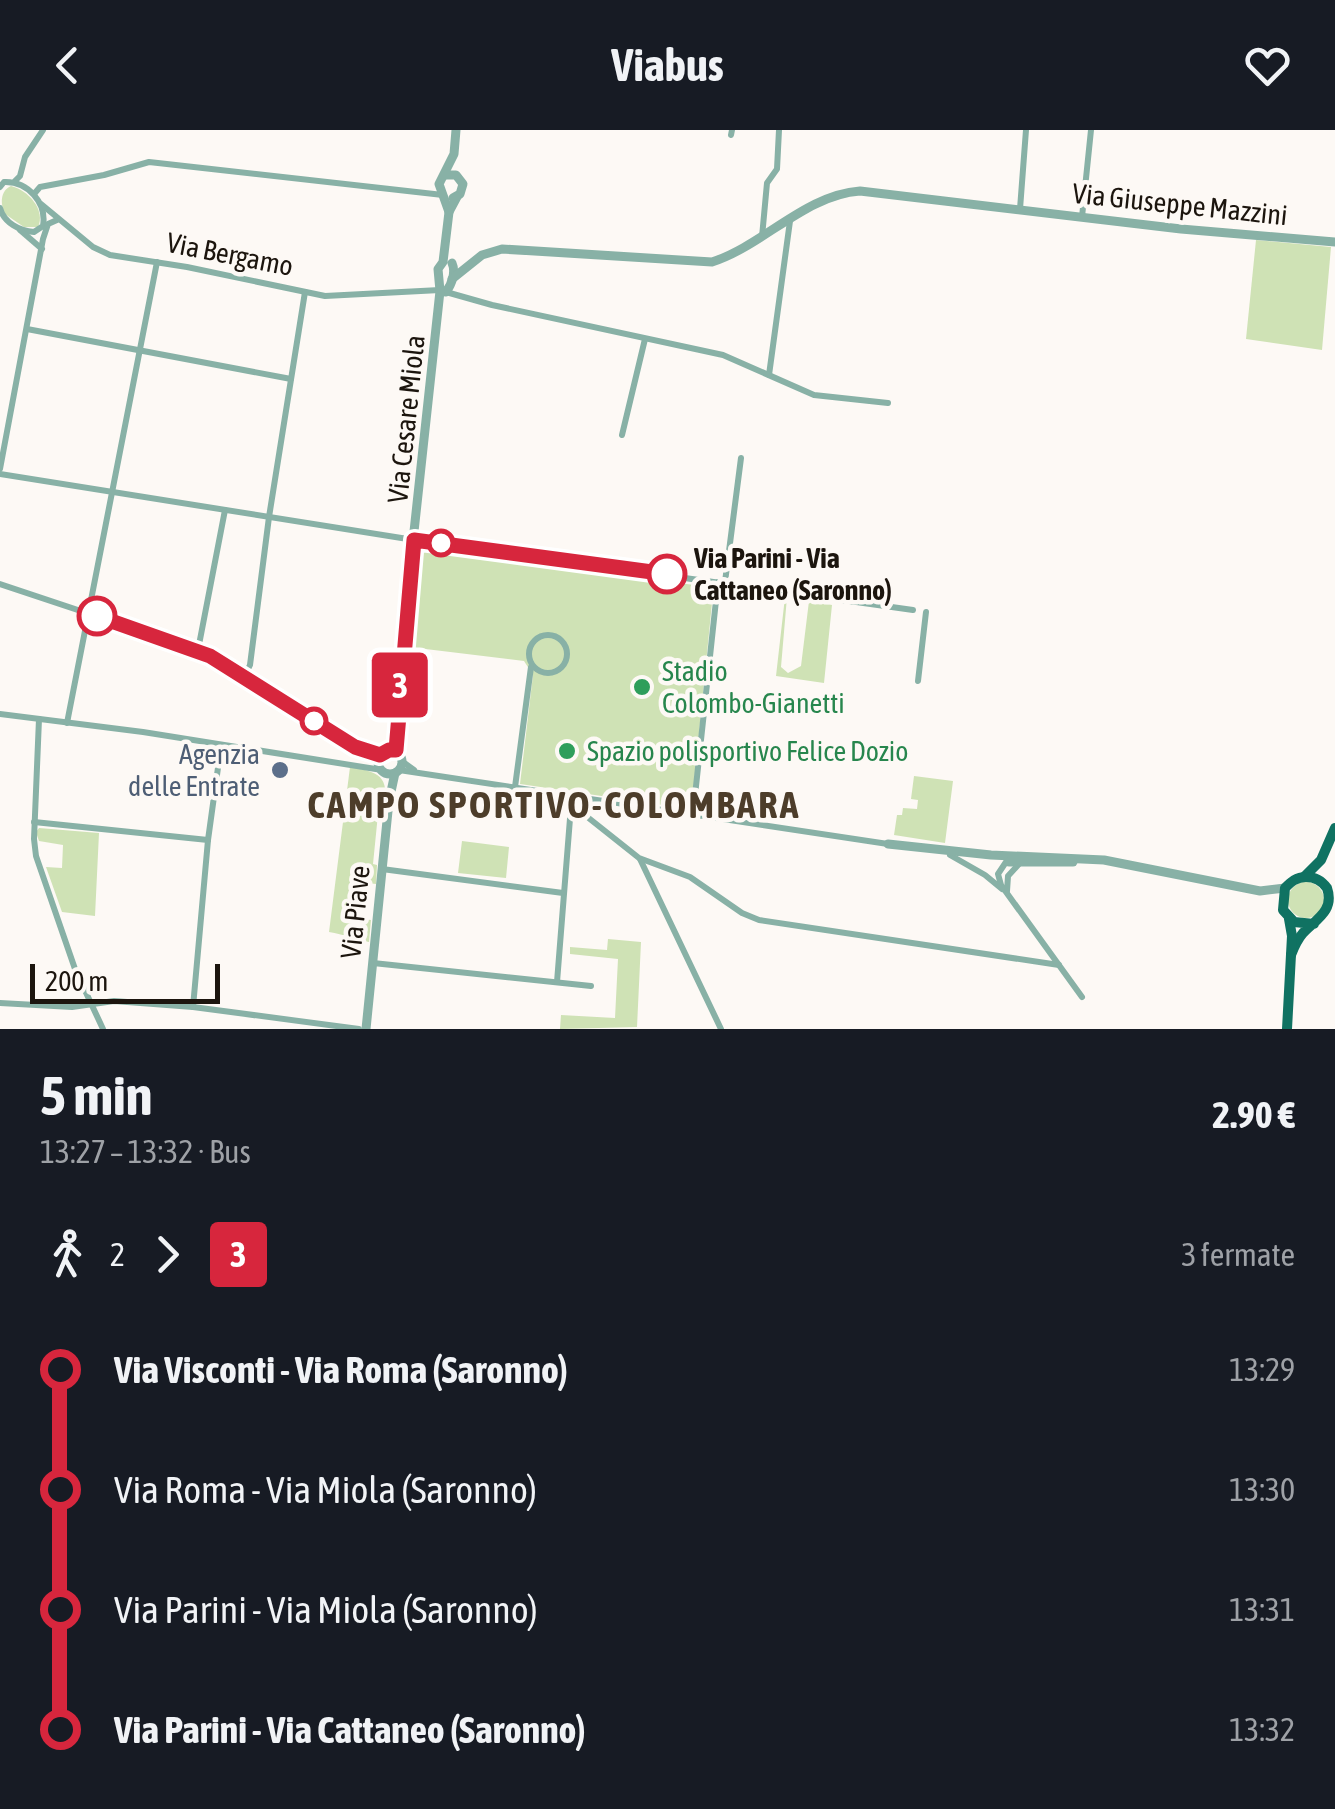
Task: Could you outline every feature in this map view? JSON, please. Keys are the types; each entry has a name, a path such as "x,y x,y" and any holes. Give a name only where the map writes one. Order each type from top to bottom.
{"main road":[{"path":"1287,1029 1291,955 1285,888 1321,860 1335,828"},
{"path":"1291,955 1304,932 1328,912 1330,898 1321,860"},
{"path":"1304,876 1326,886"},
{"path":"1286,914 1298,924 1314,924"}],"street":[{"path":"14,182 42,130"},
{"path":"448,262 449,212 463,188 454,154 456,130"},
{"path":"762,238 767,183 777,169 779,130"},
{"path":"1020,209 1026,130"},
{"path":"1082,217 1091,130"},
{"path":"449,212 442,179 454,154"},
{"path":"31,192 149,162 456,196"},
{"path":"23,167 31,192"},
{"path":"420,191 442,179 460,177"},
{"path":"0,186 14,182 31,192"},
{"name":"Via Giuseppe Mazzini","path":"790,220 834,195 860,190 1335,242"},
{"name":"Via Bergamo","path":"31,192 58,220 104,254 338,297 445,287 485,254 502,249 706,262 732,255 790,220"},
{"path":"0,208 6,220 27,232 40,230 45,218 41,204"},
{"path":"0,229 6,220"},
{"path":"58,220 48,224 0,471 414,540 913,610"},
{"path":"768,374 790,220"},
{"path":"15,226 42,250"},
{"path":"67,723 157,262"},
{"name":"Via Bergamo","path":"448,262 472,263"},
{"name":"Via Cesare Miola","path":"388,752 397,717 405,592 448,262"},
{"path":"445,287 461,296 722,354 814,395 888,403"},
{"path":"244,677 250,665 305,292"},
{"path":"27,328 291,379"},
{"path":"622,435 645,338"},
{"path":"0,394 14,397"},
{"path":"693,814 742,458"},
{"path":"198,650 225,510"},
{"path":"0,584 198,650 355,747 388,752"},
{"path":"918,681 926,612"},
{"path":"515,787 534,638 547,633 560,638 566,650 564,666 556,672 542,673 531,666"},
{"path":"0,714 515,787 572,800 1012,860"},
{"path":"29,718 36,732"},
{"path":"39,719 36,856 102,1029"},
{"path":"192,1007 221,746"},
{"path":"388,752 393,769"},
{"path":"388,752 378,765 393,769"},
{"name":"Via Piave","path":"362,1029 373,963 393,769"},
{"path":"572,800 639,858 690,877 742,914 759,920 1059,965"},
{"path":"557,982 572,800"},
{"path":"34,822 208,840"},
{"path":"917,848 1012,860 1096,860 1260,891 1285,888"},
{"path":"950,855 985,875 1010,897"},
{"path":"639,858 721,1029"},
{"path":"1012,860 998,874 999,880 1082,997"},
{"path":"1010,897 1006,888 1012,860"},
{"path":"382,869 563,893"},
{"path":"1260,891 1286,914"},
{"path":"373,963 591,986"},
{"path":"0,1004 72,1006 114,1001 362,1029"}],"green space":[{"path":"11,186 34,202 40,214 38,227 24,227 5,214 2,198"},
{"path":"1256,240 1331,247 1322,350 1246,339"},
{"path":"418,548 709,587 713,593 692,803 683,808 520,784 533,675 524,661 409,647"},
{"path":"785,597 781,667 788,673 801,666 809,601 832,605 824,683 776,676"},
{"path":"350,767 378,775 385,793 384,814 378,814 373,864 377,865 376,884 358,882 354,918 371,920 369,942 329,932"},
{"path":"914,776 953,781 945,843 894,835 897,815 902,815 903,808 917,809 918,800 911,799"},
{"path":"39,828 99,833 95,916 62,912 46,867 62,868 63,845 39,841"},
{"path":"462,841 509,847 506,878 458,873"},
{"path":"1306,882 1319,887 1324,900 1319,913 1306,918 1293,913 1288,900 1293,887"},
{"path":"608,939 641,942 637,1027 560,1029 561,1015 615,1018 618,959 570,954 570,947 607,950"}],"bus line":[{"name":"3","path":"97,616 198,650 355,747 380,755 396,750 414,540 667,574"}],"place":[{"name":"Via Parini - Via Cattaneo (Saronno)","path":"667,574"},
{"name":"Stadio Colombo-Gianetti","path":"642,687"},
{"name":"Spazio polisportivo Felice Dozio","path":"567,751"},
{"name":"Agenzia delle Entrate","path":"280,770"}],"district":[{"name":"CAMPO SPORTIVO-COLOMBARA","path":"554,805"}]}
